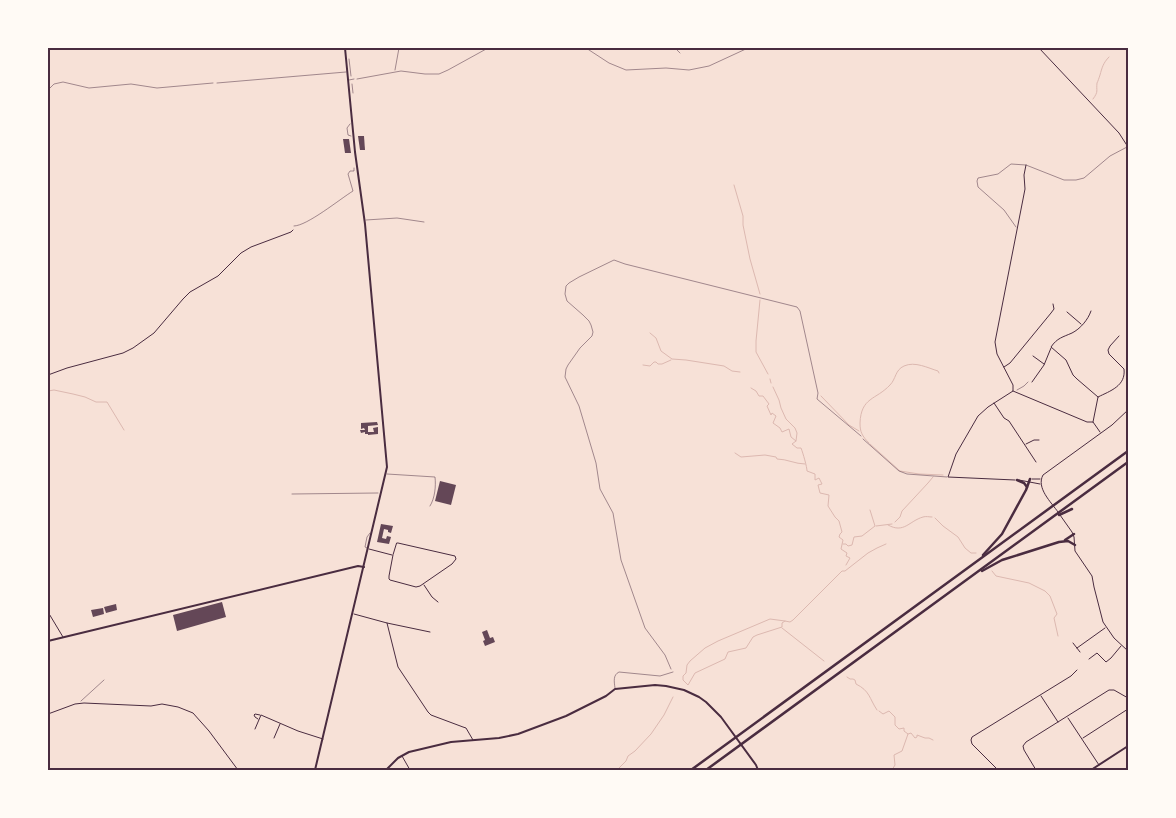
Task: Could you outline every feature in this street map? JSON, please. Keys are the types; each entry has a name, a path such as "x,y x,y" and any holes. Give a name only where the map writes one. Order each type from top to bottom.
{"highway":[{"path":"691,770 1128,451"},
{"path":"706,770 1128,462"},
{"path":"1017,480 1024,483 1027,487"},
{"path":"981,558 1002,534 1027,487 1028,481"},
{"path":"1055,516 1072,509"},
{"path":"1059,542 1074,534"},
{"path":"978,572 1008,558 1059,542 1068,540 1075,545"}],"street":[{"path":"316,770 386,474 387,460 350,80 345,48"},
{"path":"1039,48 1119,133 1128,147"},
{"path":"1013,391 1013,385 996,351 995,342 1025,189 1024,175 1026,165"},
{"path":"48,375 134,348 154,333 182,299 190,292 218,276 240,252 293,230"},
{"path":"1004,367 1010,363 1051,313 1054,309 1053,304"},
{"path":"1032,382 1044,365 1055,341 1077,329 1088,319 1091,311"},
{"path":"1067,312 1082,324"},
{"path":"1098,397 1116,389 1123,379 1124,369 1109,354 1108,350 1119,336"},
{"path":"1052,347 1066,360 1073,375 1098,397"},
{"path":"1033,356 1044,365"},
{"path":"1013,391 983,411 975,421 956,454 948,477 1017,480 1040,484"},
{"path":"1013,391 1087,422 1093,422"},
{"path":"1098,397 1093,422 1101,433"},
{"path":"994,403 1004,418 1009,421 1036,462"},
{"path":"1128,410 1121,418 1045,474 1040,484 1074,534 1076,552 1092,576 1101,616 1106,628 1121,646 1128,651"},
{"path":"1025,445 1034,440 1039,440"},
{"path":"1028,481 1041,479"},
{"path":"398,543 455,556 456,559 452,564 424,584 416,587 388,579 395,545 398,543"},
{"path":"368,549 393,555"},
{"path":"48,641 352,567 364,566"},
{"path":"424,584 438,602"},
{"path":"48,612 63,637"},
{"path":"353,614 430,632"},
{"path":"387,623 398,667 428,712 431,716 466,728 472,740"},
{"path":"1077,648 1106,628"},
{"path":"1073,643 1080,652"},
{"path":"1089,659 1097,654 1106,662 1121,646"},
{"path":"998,770 972,744 972,737 1071,676 1077,670"},
{"path":"386,770 402,755 409,752 462,740 516,735 566,716 615,689 655,685 684,690 706,702 728,726 758,770"},
{"path":"1036,770 1022,746 1026,742 1112,689 1128,698"},
{"path":"1040,695 1058,723"},
{"path":"48,714 81,703 151,706 162,704 178,707 193,713 238,770"},
{"path":"1082,738 1128,709"},
{"path":"259,719 255,717 255,714 257,713 298,731 323,739"},
{"path":"255,729 261,715"},
{"path":"1068,717 1099,765"},
{"path":"274,738 280,723"},
{"path":"1091,770 1128,746"},
{"path":"402,755 410,770"},
{"path":"439,770 447,770"}],"lane":[{"path":"217,83 348,72"},
{"path":"350,80 354,79"},
{"path":"350,124 347,128 347,133 350,136 355,136"},
{"path":"1017,228 1004,210 978,187 977,180 980,177 990,177 998,174 1011,164 1026,165 1064,180 1081,179 1090,174 1110,156 1128,147"},
{"path":"364,220 397,218 424,222"},
{"path":"863,439 899,471 907,474 948,477"},
{"path":"386,474 435,477 436,483 430,506"},
{"path":"292,494 381,493"},
{"path":"615,689 614,679 619,672 660,676 673,672"}],"path":[{"path":"395,71 399,48"},
{"path":"354,79 395,71 439,74 488,48"},
{"path":"586,48 609,63 626,70 666,68 689,70 709,66 748,48"},
{"path":"675,48 680,54"},
{"path":"350,67 350,80"},
{"path":"48,90 54,84 62,82 89,88 131,84 157,88 217,83"},
{"path":"293,230 294,226 309,220 352,191 348,174 350,171 354,171"},
{"path":"673,672 665,655 645,628 621,560 613,513 600,489 596,463 579,406 565,377 568,365 580,348 592,336 593,332 589,321 567,301 564,294 566,286 579,277 614,260 797,307 800,311 804,327 818,392 817,399 863,439"},
{"path":"1013,391 1024,386 1029,381 1032,382"},
{"path":"81,703 104,680"}],"building":[{"path":"358,136 364,136 365,150 360,150"},
{"path":"343,139 349,139 351,153 345,153"},
{"path":"377,422 378,425 368,426 368,432 374,432 373,428 378,427 378,434 368,435 365,432 361,433 360,430 365,430 364,428 361,429 361,423"},
{"path":"440,481 456,485 451,505 435,501"},
{"path":"381,524 393,526 391,533 384,529 382,538 391,537 389,544 377,542"},
{"path":"222,602 226,617 177,631 173,615"},
{"path":"116,604 117,610 106,613 104,607"},
{"path":"103,608 104,614 93,617 91,610"},
{"path":"487,630 490,638 493,637 495,642 485,646 482,632"}],"waterway":[{"path":"1093,99 1097,93 1097,83 1102,68 1109,57"},
{"path":"734,185 743,216 750,259 760,294"},
{"path":"760,300 756,352 768,374"},
{"path":"650,333 656,338 661,351 672,359 724,366 732,371 740,372"},
{"path":"643,365 650,366 654,362 662,364 671,360"},
{"path":"869,443 860,429 863,408 870,400 890,385 899,370 904,366 913,364 938,371 939,373"},
{"path":"770,379 771,383"},
{"path":"773,387 786,419 795,428 797,433 796,441"},
{"path":"751,388 759,396 763,396 769,404 767,406 771,415 772,413 776,416 773,423 782,432 789,429 791,437 796,441 792,444 797,448 801,448 807,471 815,474 815,480 819,478 822,484 818,485 820,493 829,495 828,506 839,521 842,532 839,537 843,540 841,549 850,558 846,565"},
{"path":"48,391 54,390 85,397 96,402 107,402 124,430"},
{"path":"821,396 849,425 859,431"},
{"path":"870,444 900,471 943,475"},
{"path":"735,453 741,457 765,455 805,464"},
{"path":"895,522 900,517 902,511 933,477"},
{"path":"843,544 852,545 854,537 862,536 875,526 870,510"},
{"path":"888,525 898,528 923,517 932,517"},
{"path":"935,518 958,537 965,548 971,553 976,553"},
{"path":"876,526 892,524"},
{"path":"785,621 770,619 705,648 687,665 683,680 688,685 695,673 725,659 728,652 746,648 753,637 782,627 782,623 785,621 790,622 793,620 842,571 845,571 868,553 886,544"},
{"path":"992,571 996,576 1029,583 1045,591 1050,596 1057,614 1054,618 1058,636"},
{"path":"782,628 824,661"},
{"path":"847,677 855,680 856,684 867,692 877,710"},
{"path":"617,770 626,761 628,756 651,734 673,697"},
{"path":"879,711 883,714 889,711 895,717 895,725 899,729 904,728 904,731 908,734 902,751 894,755 895,765 892,770"},
{"path":"908,734 911,733 915,738 917,735 933,740"}]}
